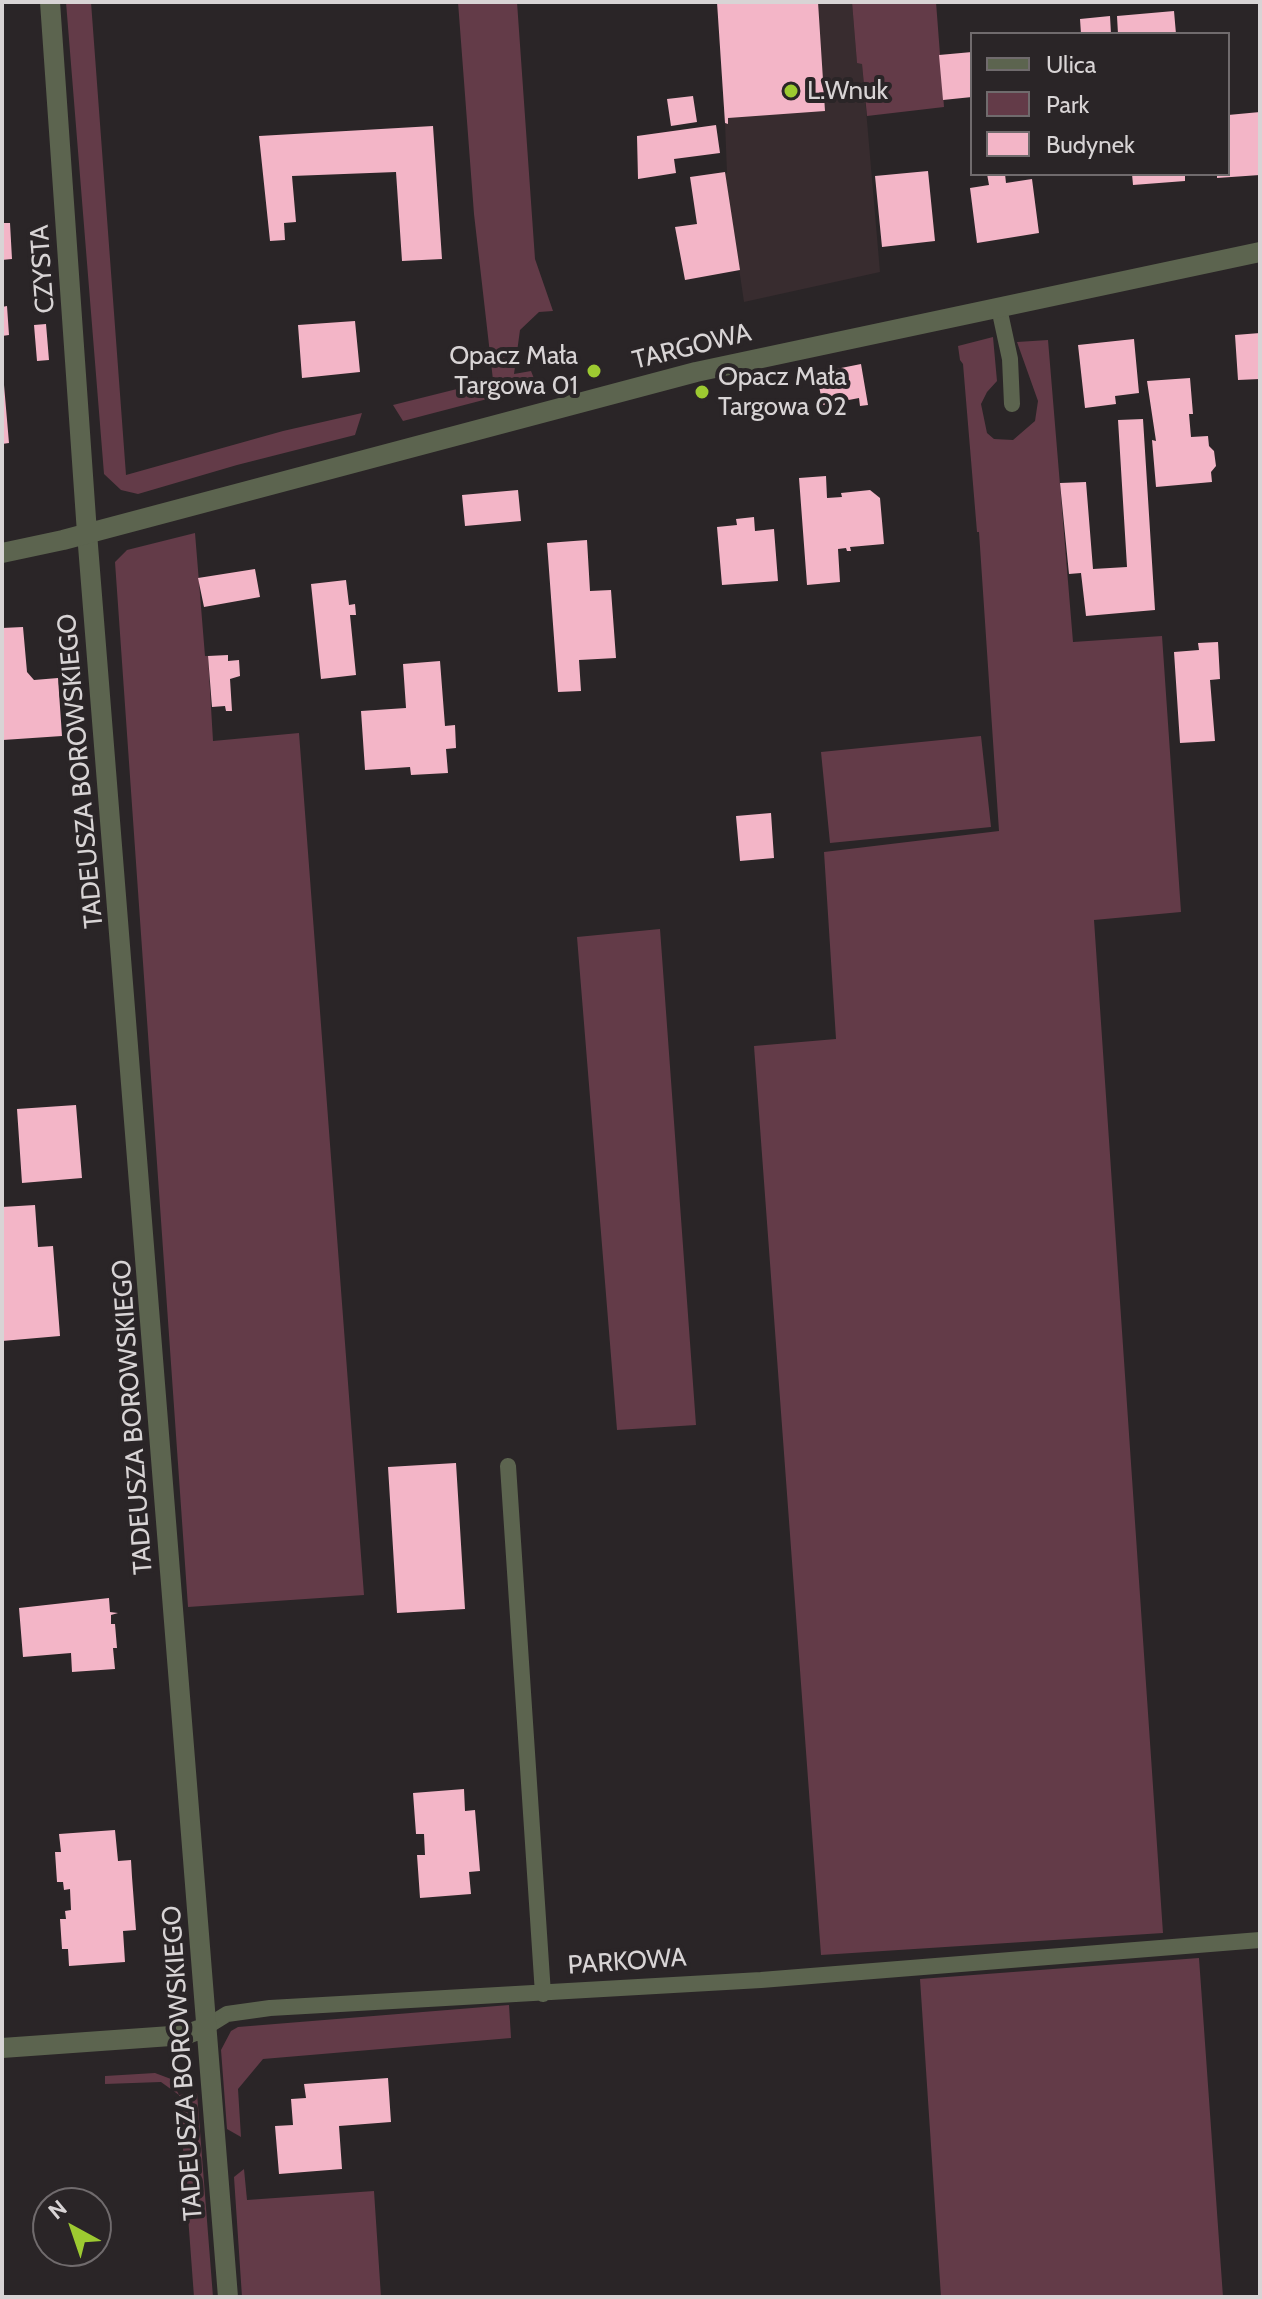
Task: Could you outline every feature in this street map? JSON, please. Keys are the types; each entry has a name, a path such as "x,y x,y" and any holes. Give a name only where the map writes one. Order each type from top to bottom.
{"street":[{"name":"CZYSTA","path":"50,2 87,533"},
{"name":"TARGOWA","path":"2,553 696,372 1260,252"},
{"name":"TADEUSZA BOROWSKIEGO","path":"87,533 228,2297"},
{"name":"PARKOWA","path":"2,2048 185,2035 206,2027"}],"lane":[{"path":"999,308 1010,359 1012,404"},
{"path":"508,1466 543,1994"},
{"name":"PARKOWA","path":"206,2027 237,2011 761,1980 1260,1940"}],"shaded area":[{"path":"717,2 852,2 857,63 862,63 880,272 744,302 725,174"}],"green space":[{"path":"66,2 91,2 126,475 283,431 362,413 355,435 138,494 121,490 104,474"},
{"path":"458,2 517,2 535,259 553,311 539,312 520,330 514,374 531,371 537,386 403,421 393,405 493,380 474,214"},
{"path":"852,2 936,2 944,107 867,116 862,64 857,63"},
{"path":"993,337 997,381 981,404 987,433 994,439 1013,440 1035,421 1038,401 1017,342 1048,340 1073,642 1162,636 1181,912 1094,920 1163,1933 821,1955 754,1046 836,1039 824,852 999,831 979,532 963,364 958,346"},
{"path":"195,533 213,741 299,733 364,1595 188,1607 115,562 127,550"},
{"path":"981,736 991,827 830,843 821,752"},
{"path":"660,929 696,1425 617,1430 577,937"},
{"path":"1199,1958 1223,2297 941,2297 920,1979"},
{"path":"509,2005 511,2038 263,2059 238,2089 241,2137 227,2129 221,2050 231,2031 238,2027"},
{"path":"155,2073 171,2079 179,2095 161,2082 105,2084 105,2076"},
{"path":"197,2093 213,2297 194,2297 179,2095"},
{"path":"244,2169 247,2200 374,2191 381,2297 242,2297 234,2177"}],"building":[{"path":"717,2 818,2 825,111 728,118 728,124 725,123"},
{"path":"1174,11 1176,32 1118,32 1117,16"},
{"path":"1110,16 1111,32 1081,32 1080,19"},
{"path":"970,52 970,97 943,100 939,55"},
{"path":"693,96 697,122 671,126 667,99"},
{"path":"1260,112 1260,175 1217,178 1230,176 1230,115"},
{"path":"716,125 720,153 674,159 676,173 638,179 637,136"},
{"path":"433,126 442,259 402,261 396,172 292,176 296,222 284,223 285,240 270,241 259,136"},
{"path":"928,171 935,241 882,247 875,176"},
{"path":"725,172 740,270 685,280 675,227 697,224 690,177"},
{"path":"987,176 1005,176 1006,183 1032,179 1039,233 977,243 970,188 989,185"},
{"path":"1132,176 1185,176 1185,181 1133,185"},
{"path":"2,223 10,223 12,259 2,260"},
{"path":"7,306 9,335 2,336 2,307"},
{"path":"355,321 360,372 302,378 298,325"},
{"path":"46,324 49,360 37,361 34,325"},
{"path":"1260,333 1260,379 1238,380 1235,335"},
{"path":"1134,339 1139,393 1115,396 1116,404 1085,408 1078,345"},
{"path":"861,364 868,405 860,406 859,398 823,405 816,373"},
{"path":"1190,378 1191,437 1208,436 1216,466 1211,472 1212,482 1156,487 1152,440 1156,441 1147,381"},
{"path":"2,385 9,443 2,444"},
{"path":"1143,419 1155,610 1086,616 1081,573 1069,574 1060,483 1086,482 1093,569 1127,567 1118,420"},
{"path":"826,476 827,498 870,490 880,498 884,544 850,547 851,551 838,549 840,582 807,585 799,478"},
{"path":"518,490 521,521 465,526 462,495"},
{"path":"754,517 755,531 774,529 778,581 722,585 717,527 737,525 736,519"},
{"path":"587,540 590,591 611,590 616,658 579,660 581,691 558,692 547,543"},
{"path":"255,569 260,597 204,607 198,578"},
{"path":"346,580 349,605 355,604 356,615 350,615 356,675 321,679 311,584"},
{"path":"23,627 27,672 34,680 58,678 62,736 3,740 2,628"},
{"path":"1218,642 1220,679 1210,680 1215,741 1180,743 1174,652 1199,650 1198,643"},
{"path":"228,655 228,661 239,660 240,676 230,679 232,711 226,711 225,706 212,707 208,656"},
{"path":"440,661 445,726 455,725 456,748 446,749 448,773 411,775 410,767 365,770 361,711 406,708 403,664"},
{"path":"771,813 774,858 740,861 736,816"},
{"path":"76,1105 82,1178 22,1183 17,1109"},
{"path":"35,1205 38,1247 53,1246 60,1336 2,1341 2,1207"},
{"path":"456,1463 465,1609 397,1613 388,1467"},
{"path":"109,1598 110,1612 118,1613 111,1615 117,1648 113,1648 115,1669 72,1672 71,1653 23,1657 19,1608"},
{"path":"464,1789 465,1811 475,1810 480,1871 469,1872 471,1894 420,1898 417,1855 425,1855 424,1834 416,1834 413,1793"},
{"path":"115,1830 118,1861 131,1860 136,1930 123,1931 125,1962 69,1966 68,1949 62,1949 60,1919 66,1919 65,1911 71,1910 70,1889 64,1890 63,1882 57,1882 55,1852 61,1852 59,1834"},
{"path":"388,2078 391,2122 339,2126 342,2169 279,2174 275,2126 293,2125 291,2099 306,2098 304,2084"}],"place":[{"name":"L.Wnuk","path":"791,91"},
{"name":"Opacz Mała Targowa 01","path":"594,371"},
{"name":"Opacz Mała Targowa 02","path":"702,392"}]}
